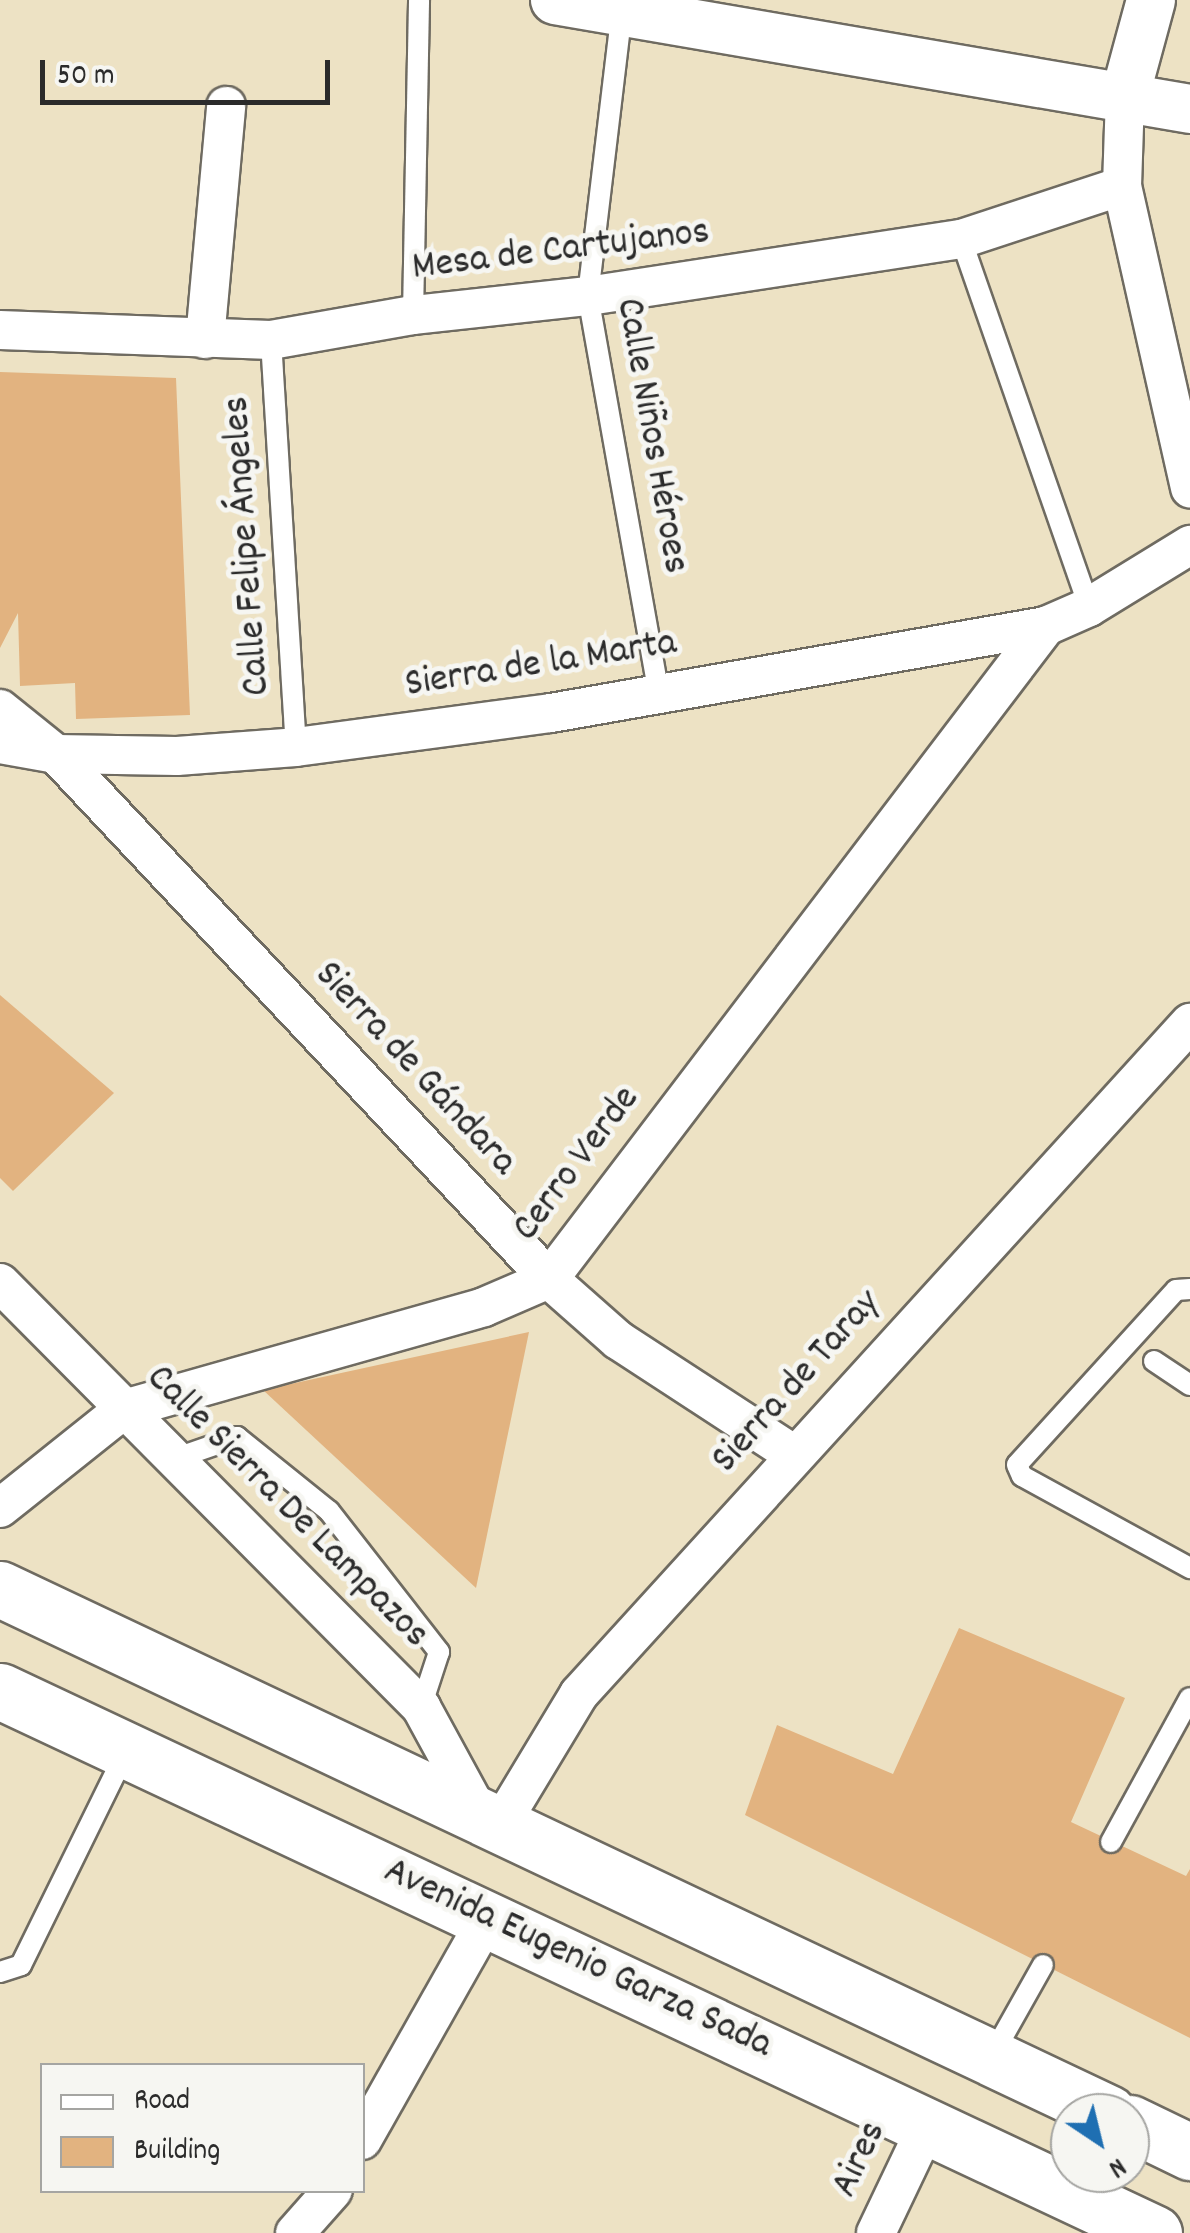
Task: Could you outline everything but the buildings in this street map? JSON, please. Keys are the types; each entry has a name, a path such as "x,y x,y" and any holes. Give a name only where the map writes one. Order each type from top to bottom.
{"highway":[{"path":"0,1590 1065,2093"},
{"name":"Avenida Eugenio Garza Sada","path":"0,1691 1154,2233"},
{"path":"1150,2133 1190,2152"}],"street":[{"path":"1151,0 1125,96 1122,186 1190,488"},
{"path":"583,4 1190,109"},
{"path":"206,339 226,106"},
{"name":"Mesa de Cartujanos","path":"0,330 271,340 413,314 588,296 961,239 1122,186"},
{"path":"1089,607 1190,545"},
{"name":"Sierra de la Marta","path":"0,744 56,754 178,756 296,747 659,694 1046,626 1089,607"},
{"name":"Cerro Verde","path":"0,1508 124,1409 275,1362 484,1307 548,1280 1046,626"},
{"name":"Sierra de Gándara","path":"0,709 56,754 548,1280 618,1340 793,1454"},
{"name":"Sierra de Taray","path":"490,1821 579,1694 793,1454 1190,1023"},
{"name":"Calle Sierra De Lampazos","path":"0,1283 421,1706 490,1821"},
{"path":"365,2135 488,1917"},
{"name":"Aires","path":"876,2233 927,2126"},
{"path":"296,2233 330,2193"}],"lane":[{"path":"413,314 419,0"},
{"name":"Calle Niños Héroes","path":"583,4 588,296 659,694"},
{"path":"961,239 1089,607"},
{"name":"Calle Felipe Ángeles","path":"271,340 296,747"},
{"path":"1190,1289 1176,1290 1016,1465 1022,1476 1190,1568"},
{"path":"1154,1362 1190,1385"},
{"path":"174,1459 237,1437 329,1512 439,1652 421,1706"},
{"path":"1111,1842 1190,1698"},
{"path":"0,1972 22,1965 127,1750"},
{"path":"991,2058 1043,1964"}]}
